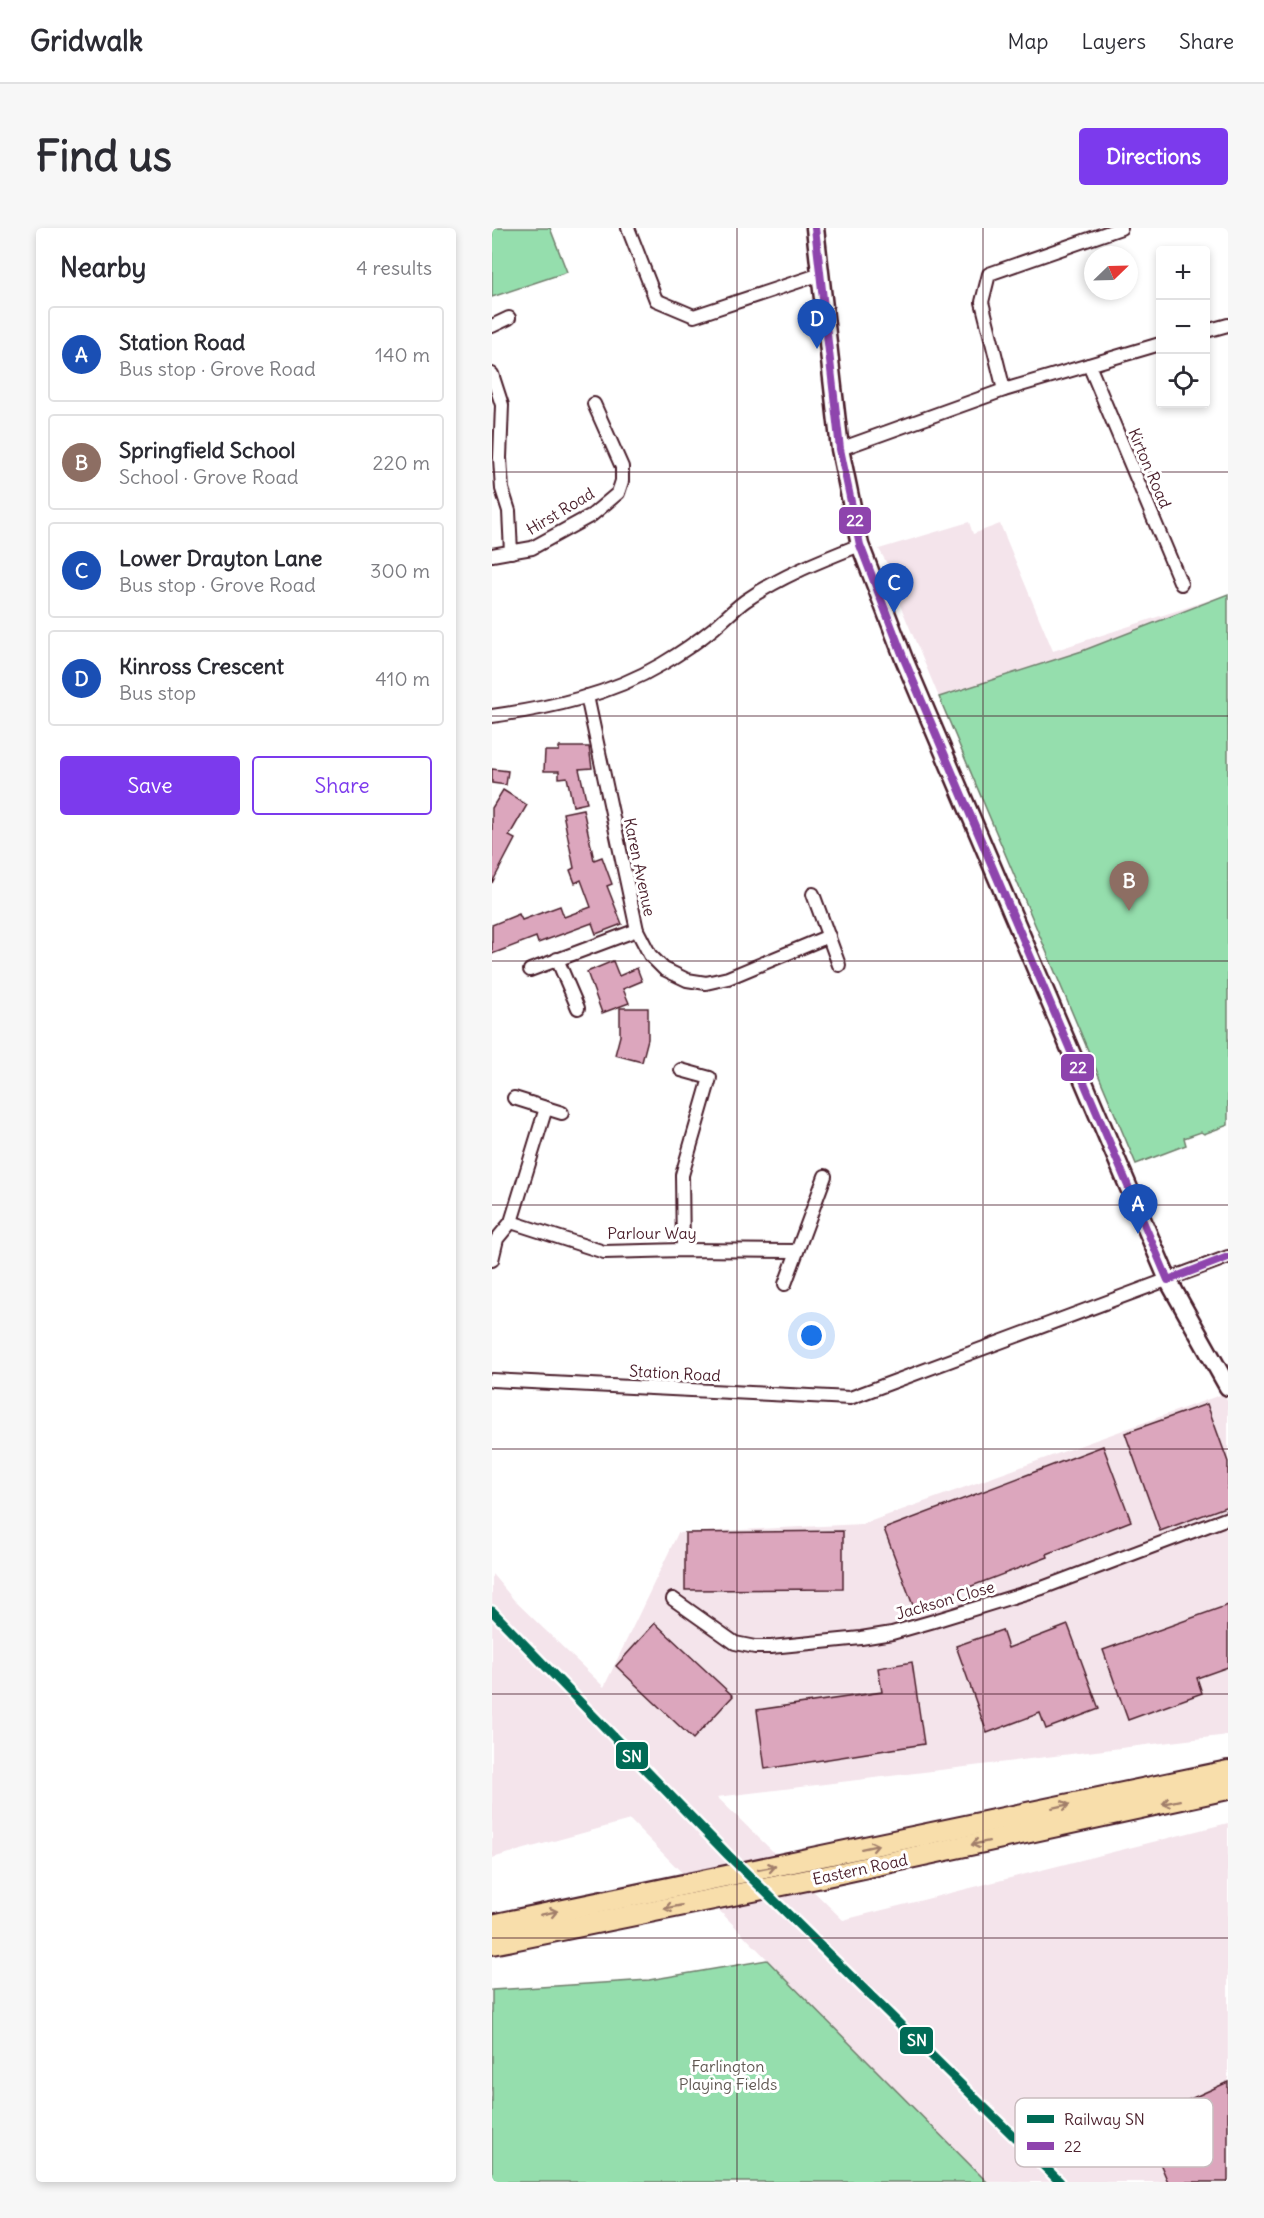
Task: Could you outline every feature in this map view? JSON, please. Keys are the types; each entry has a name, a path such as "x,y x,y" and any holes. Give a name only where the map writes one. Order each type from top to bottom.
{"main road":[{"name":"Eastern Road","path":"492,1925 1228,1771"},
{"name":"Eastern Road","path":"492,1944 822,1877 1228,1789"}],"street":[{"path":"628,228 656,300 694,316 821,274"},
{"path":"815,228 840,449 860,545 908,669 1168,1280 1228,1387"},
{"path":"1004,390 982,302 989,274 1121,228"},
{"path":"492,327 509,318"},
{"path":"1210,330 1228,325"},
{"path":"840,449 1004,390 1156,345"},
{"name":"Kirton Road","path":"1089,365 1181,584"},
{"path":"492,374 502,405 500,458 502,489 509,511 511,552"},
{"name":"Hirst Road","path":"492,555 532,548 592,515 618,493 622,481 622,467 594,404"},
{"path":"492,716 531,711 587,696 632,680 663,664 713,629 743,602 786,576 860,545"},
{"name":"Karen Avenue","path":"587,696 637,930 650,955 664,969 687,980 706,983 728,978 829,936"},
{"path":"813,894 839,965"},
{"path":"530,970 637,930"},
{"path":"557,959 578,1008"},
{"path":"681,1070 710,1078 682,1175 683,1250"},
{"path":"514,1098 562,1113"},
{"path":"492,1260 497,1239 511,1222 546,1108"},
{"path":"784,1284 825,1176"},
{"name":"Parlour Way","path":"511,1222 604,1251 797,1251"},
{"name":"Station Road","path":"492,1380 850,1398 1228,1257"},
{"name":"Jackson Close","path":"673,1599 735,1644 771,1647 861,1638 934,1622 1042,1588 1228,1518"}],"shaded area":[{"path":"969,522 973,534 1000,524 1053,651 1228,594 1228,1125 1204,1134 1201,1132 1184,1138 1186,1145 1136,1164 895,593 891,571 879,549"},
{"path":"1223,1394 1228,1402 1228,1735 717,1797 843,1920 1228,1823 1228,2182 987,2182 630,1820 492,1858 492,1574 514,1600 604,1687 678,1533 863,1524"}],"green space":[{"path":"492,228 550,228 567,272 492,297"},
{"path":"1228,594 1228,1125 1204,1134 1201,1132 1184,1138 1186,1145 1136,1164 939,697 1082,651"},
{"name":"Farlington Playing Fields","path":"767,1960 987,2182 492,2182 492,1990 649,1980"}],"building":[{"path":"559,747 589,747 592,768 579,769 587,803 573,806 567,777 559,778 559,771 544,771 545,751 559,751"},
{"path":"492,769 508,771 506,785 492,783"},
{"path":"503,790 527,805 509,836 515,839 492,883 492,808"},
{"path":"583,809 594,860 602,857 612,884 607,886 622,924 596,934 592,923 538,943 536,937 492,954 492,925 519,914 522,920 560,906 564,917 591,907 581,880 575,883 570,870 574,868 563,813"},
{"path":"613,961 619,976 637,968 642,981 623,989 629,1003 602,1013 587,972"},
{"path":"620,1008 648,1008 648,1039 642,1062 615,1055 620,1036"},
{"path":"1207,1404 1228,1462 1228,1506 1160,1531 1125,1433"},
{"path":"1103,1446 1131,1521 1047,1554 1048,1557 914,1608 884,1529"},
{"path":"843,1531 843,1589 685,1590 685,1533"},
{"path":"1228,1605 1228,1667 1197,1678 1202,1693 1128,1720 1103,1650"},
{"path":"655,1623 733,1696 693,1739 616,1666"},
{"path":"1068,1625 1099,1709 1046,1729 1040,1713 987,1733 956,1646 1002,1630 1008,1648"},
{"path":"912,1662 924,1744 765,1769 757,1710 882,1692 878,1668"},
{"path":"1228,2082 1228,2182 1168,2182 1162,2167 1213,2167 1213,2098 1193,2098"}],"rail line":[{"name":"SN","path":"492,1611 728,1855 1015,2138"},
{"name":"SN","path":"1045,2167 1060,2182"}],"transit line":[{"name":"22","path":"815,228 840,449 860,545 904,659 1168,1280 1228,1257"}],"place":[{"name":"Kinross Crescent","path":"817,349"},
{"name":"Lower Drayton Lane","path":"894,613"},
{"name":"Springfield School","path":"1129,911"},
{"name":"Station Road","path":"1138,1234"}]}
